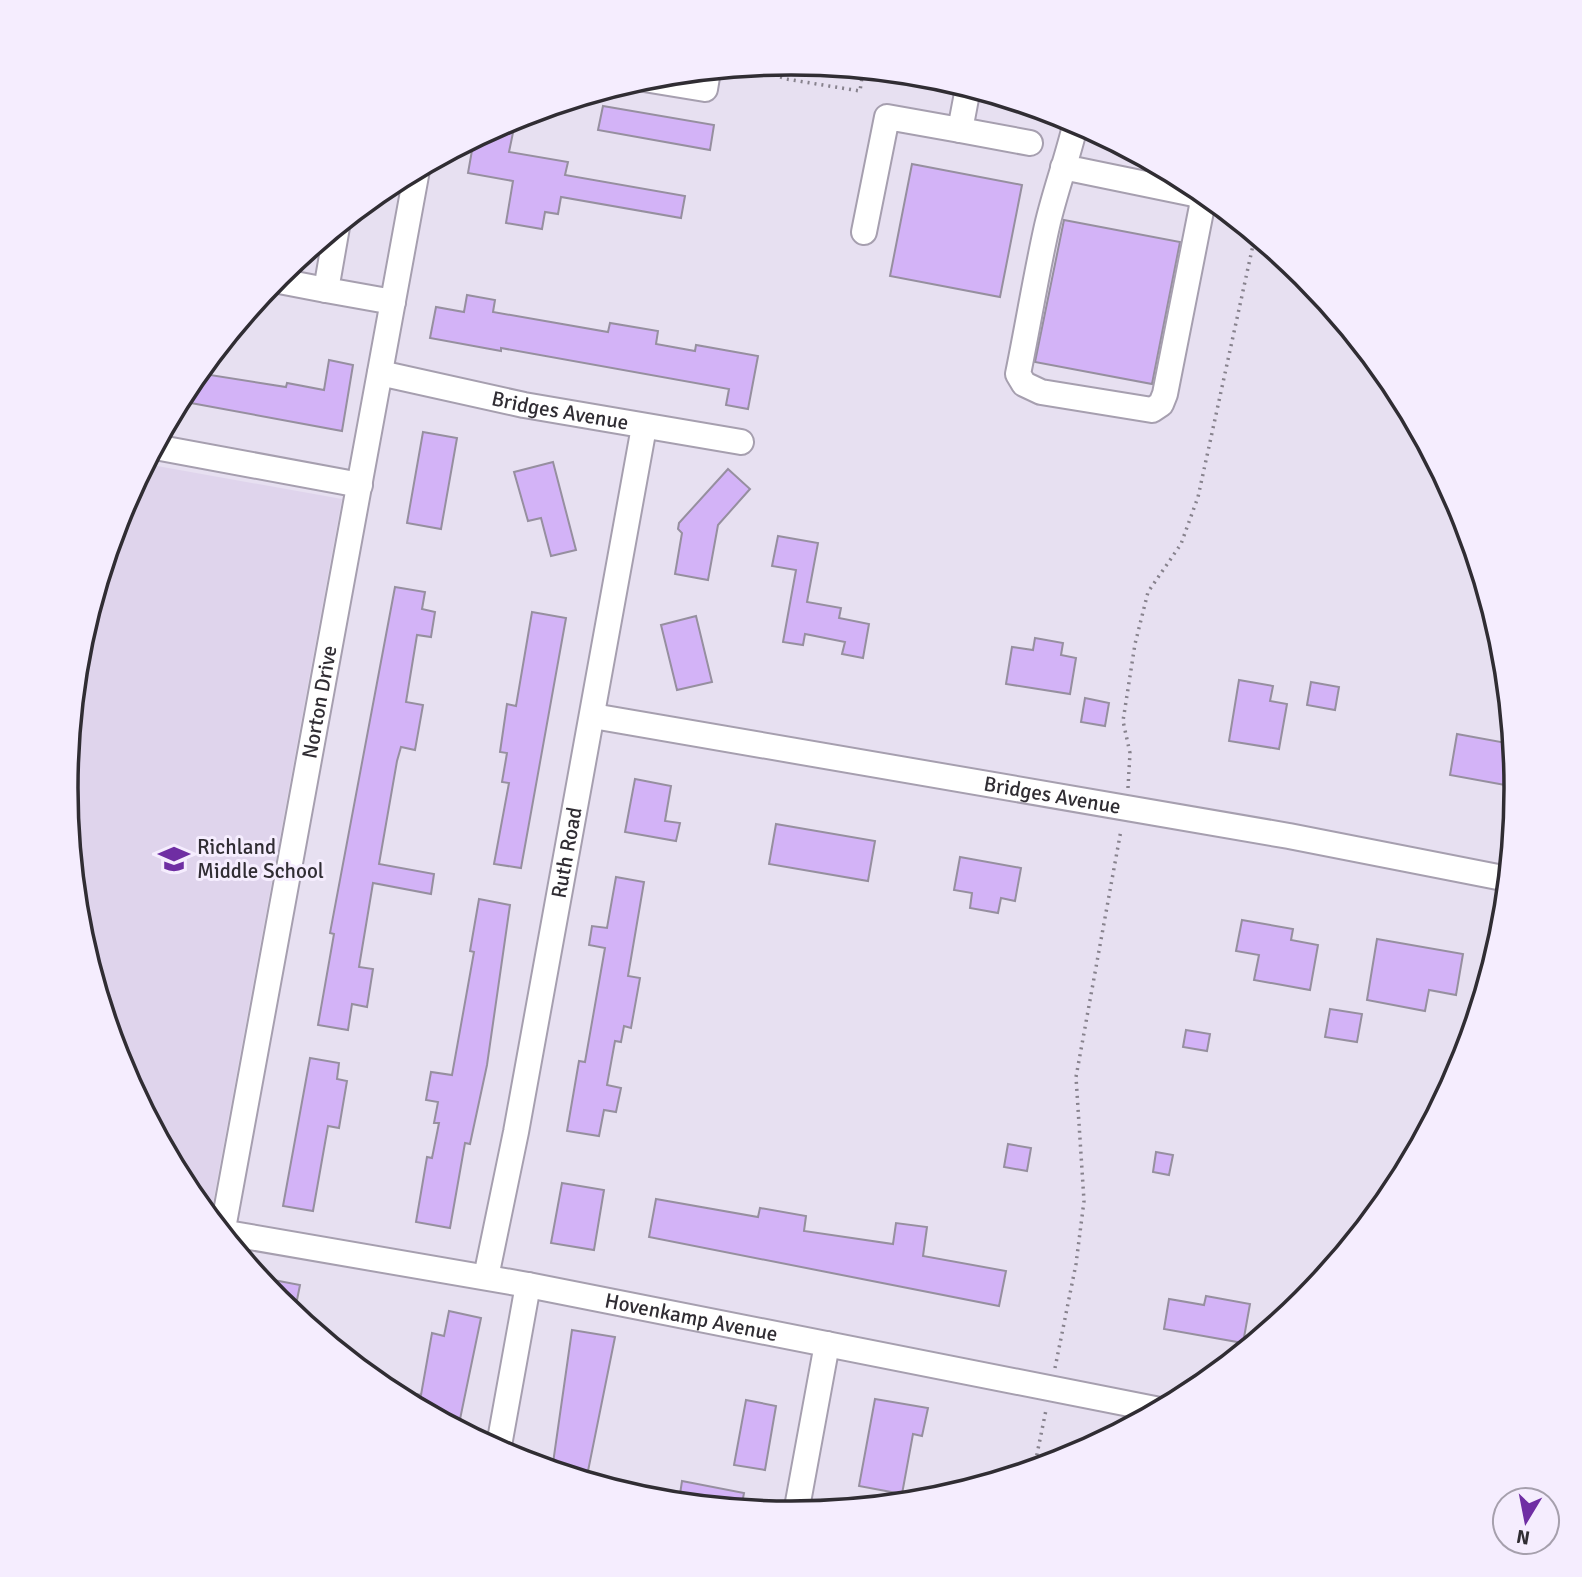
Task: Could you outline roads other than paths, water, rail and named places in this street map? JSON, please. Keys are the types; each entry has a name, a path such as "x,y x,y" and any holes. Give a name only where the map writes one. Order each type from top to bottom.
{"street":[{"path":"678,85 705,89 706,80"},
{"path":"960,130 966,98"},
{"path":"864,232 887,117 1030,143"},
{"path":"1073,134 1047,225 1018,374 1024,384 1041,392 1152,410 1161,404 1202,206"},
{"path":"1063,167 1176,188"},
{"name":"Norton Drive","path":"224,1222 415,183"},
{"path":"326,290 335,241"},
{"path":"288,283 393,302"},
{"name":"Bridges Avenue","path":"380,373 524,405 741,442"},
{"name":"Ruth Road","path":"486,1277 516,1132 644,427"},
{"path":"164,449 360,485"},
{"name":"Bridges Avenue","path":"593,716 1125,807 1499,877"},
{"name":"Hovenkamp Avenue","path":"235,1235 486,1277 1146,1407"},
{"path":"500,1439 528,1285"},
{"path":"798,1502 827,1344"}],"place":[{"name":"Richland Middle School","path":"174,859"}]}
